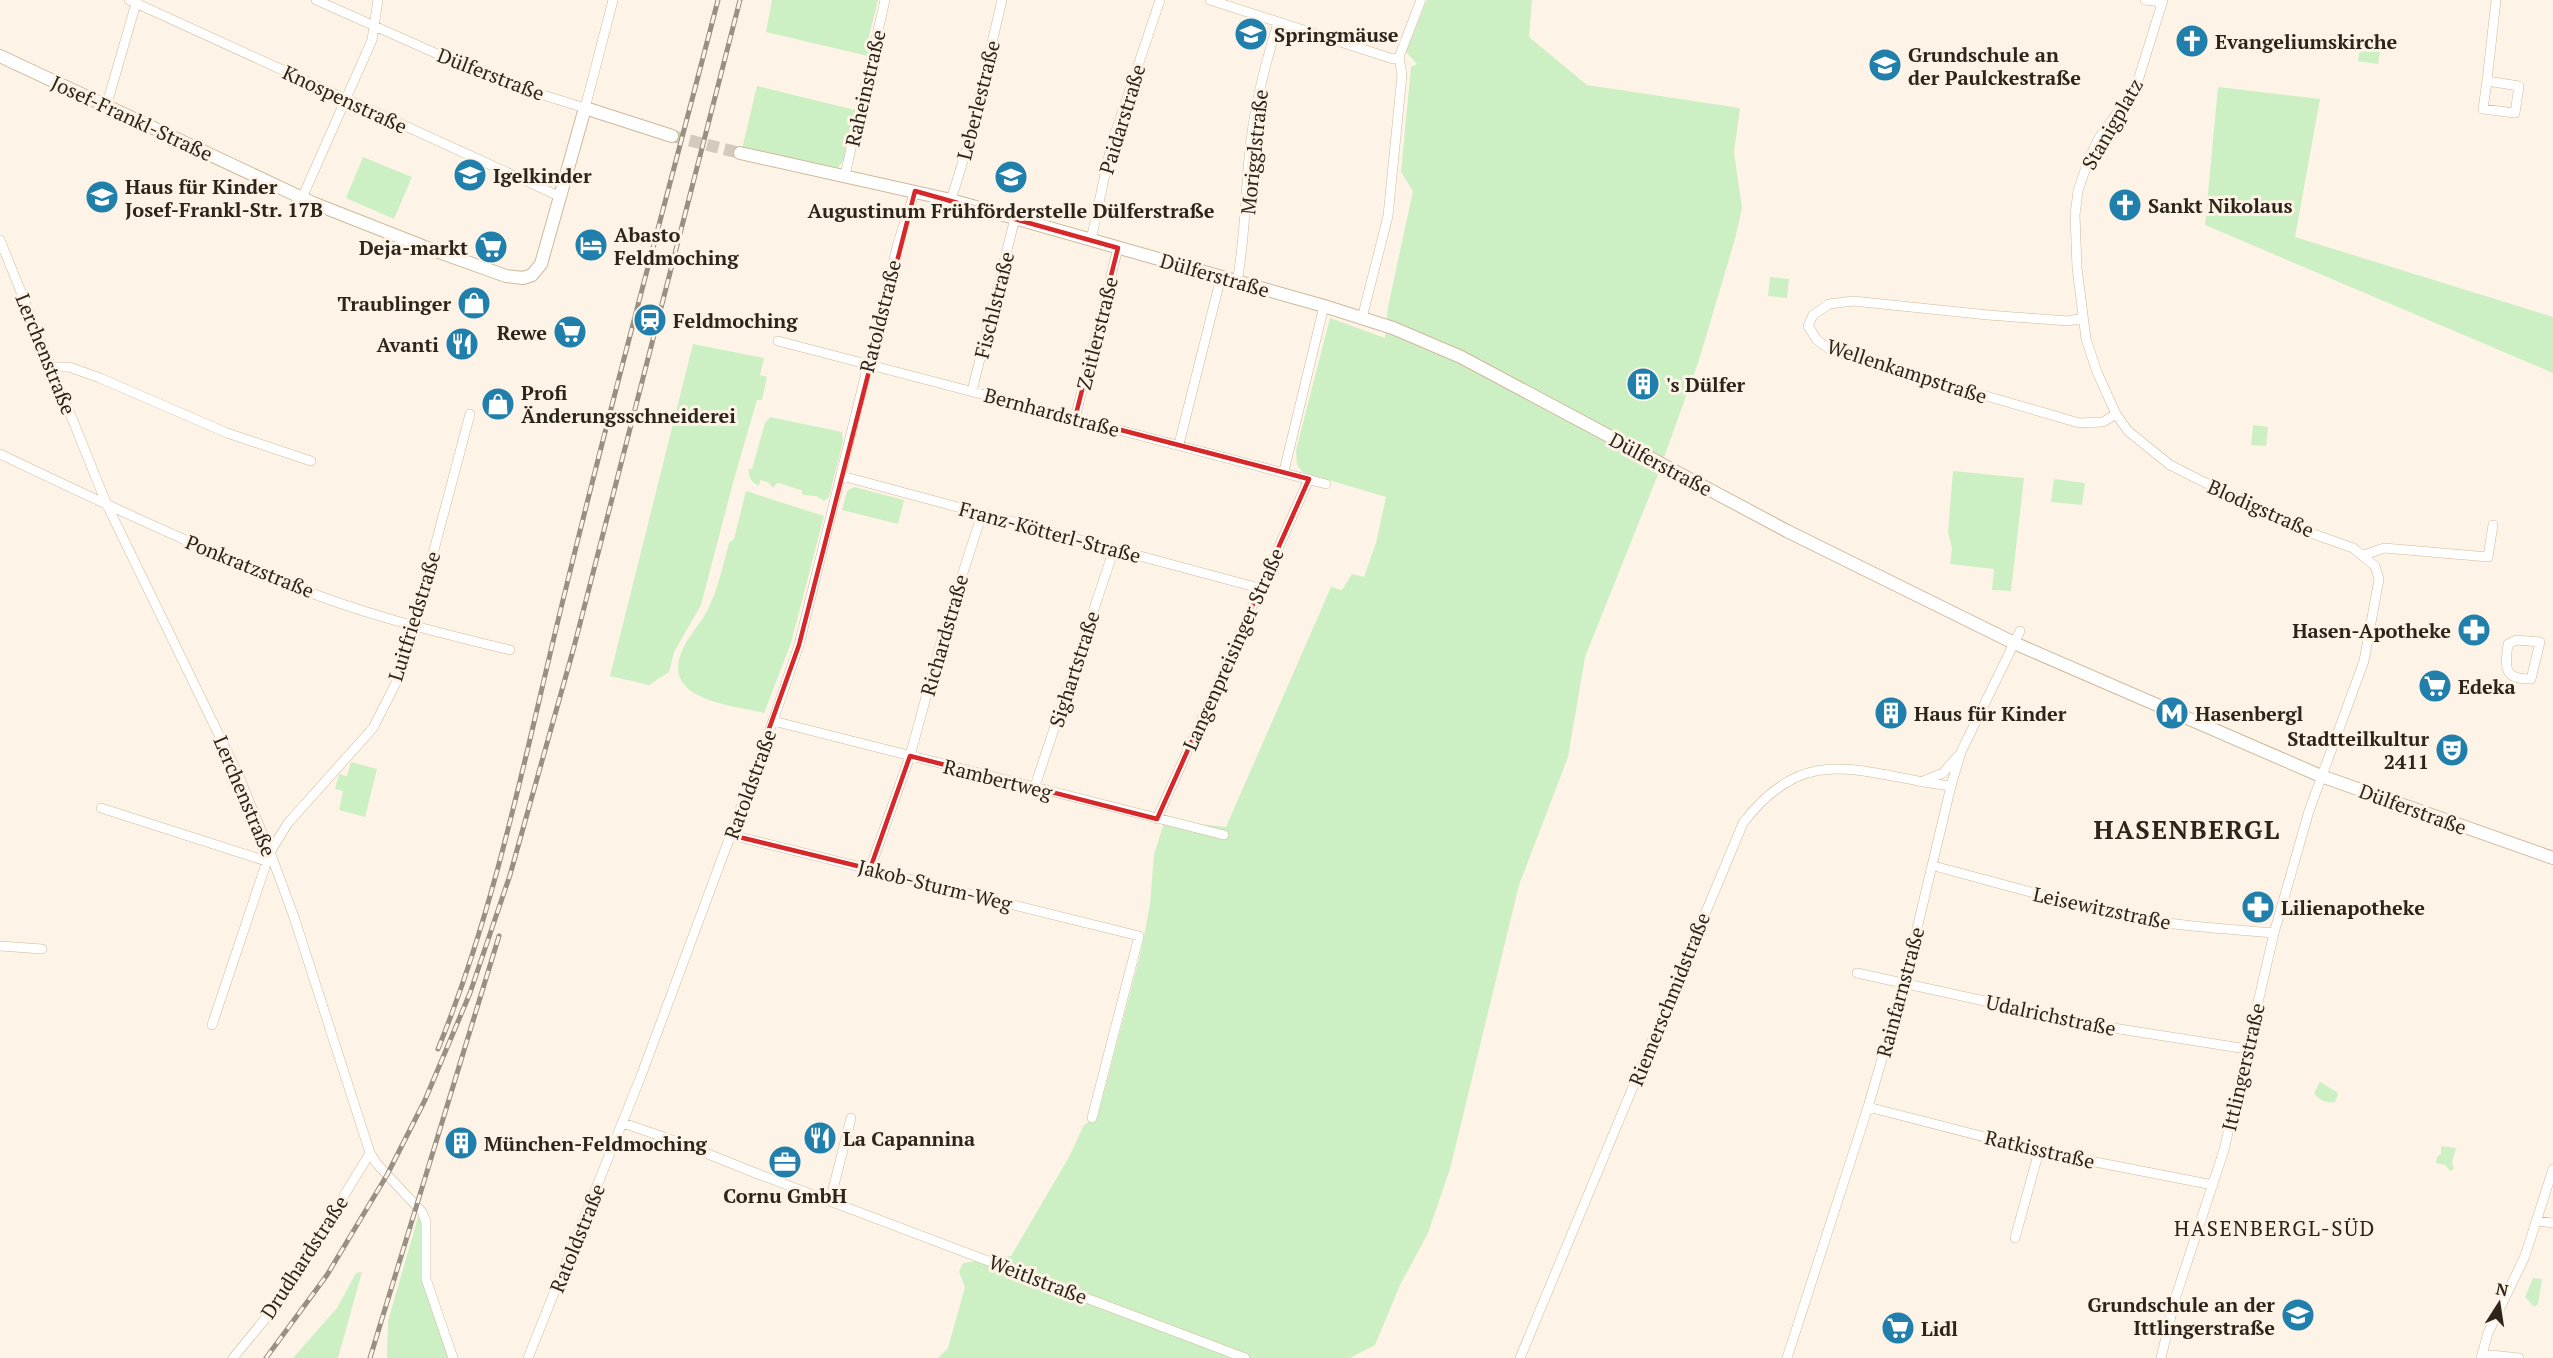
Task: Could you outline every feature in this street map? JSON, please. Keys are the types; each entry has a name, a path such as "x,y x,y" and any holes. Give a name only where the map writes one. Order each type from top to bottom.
{"main road":[{"name":"Josef-Frankl-Straße","path":"0,56 302,198 425,248 487,269 523,278 532,274 541,264 561,197"},
{"name":"Dülferstraße","path":"585,108 672,136"},
{"path":"561,197 585,108"},
{"name":"Dülferstraße","path":"740,153 951,200 1324,306 1393,328 1461,357 1787,531 2014,643 2321,776 2553,858"}],"street":[{"name":"Dülferstraße","path":"316,0 511,85 585,108"},
{"path":"302,198 372,39 378,0"},
{"path":"585,108 613,0"},
{"name":"Raheinstraße","path":"845,175 885,0"},
{"name":"Leberlestraße","path":"951,200 971,135 1002,0"},
{"name":"Paidarstraße","path":"1091,240 1111,146 1160,0"},
{"path":"1210,0 1393,59 1399,57"},
{"path":"1362,318 1388,216 1402,75 1399,57 1421,0"},
{"path":"2145,0 2162,1"},
{"path":"2487,81 2518,86 2515,113 2483,109 2496,0"},
{"path":"106,107 134,1"},
{"name":"Knospenstraße","path":"134,1 345,100 561,197"},
{"name":"Stanigplatz","path":"2076,248 2077,199 2088,158 2103,132 2136,87 2162,1"},
{"name":"Morigglstraße","path":"1237,282 1245,235 1251,140 1262,80 1278,23"},
{"name":"Ratoldstraße","path":"528,1358 623,1123 773,721 799,645 898,243 915,191"},
{"name":"Fischlstraße","path":"972,391 1015,218"},
{"name":"Lerchenstraße","path":"0,240 106,505 238,774 268,856 296,922 370,1153 377,1164 422,1212 426,1222 426,1279 453,1358"},
{"name":"Zeitlerstraße","path":"1075,418 1118,248"},
{"name":"Blodigstraße","path":"2076,248 2086,339 2097,372 2116,414 2133,437 2170,465 2291,526 2334,540 2364,555"},
{"path":"1179,444 1221,278"},
{"name":"Wellenkampstraße","path":"2083,318 2068,321 1853,301 1829,304 1814,315 1808,326 1816,340 1832,351 2010,404 2079,423 2103,422 2116,414"},
{"path":"1284,471 1324,306"},
{"name":"Bernhardstraße","path":"778,341 1284,471 1326,484"},
{"path":"51,367 69,367 100,378 227,433 311,461"},
{"name":"Luitfriedstraße","path":"212,1025 268,856 288,823 373,728 402,671 470,414"},
{"name":"Ponkratzstraße","path":"0,454 106,505 293,586 415,626 510,650"},
{"name":"Franz-Kötterl-Straße","path":"842,476 1259,588"},
{"name":"Langenpreisinger Straße","path":"1157,819 1309,479"},
{"name":"Richardstraße","path":"870,869 910,756 944,631 982,514"},
{"path":"2321,776 2364,661 2373,620 2379,579 2375,566 2364,555 2384,548 2488,557 2493,525"},
{"name":"Sighartstraße","path":"1034,789 1114,549"},
{"name":"Rainfarnstraße","path":"1787,1358 1868,1107 1904,983 1961,752 2020,631"},
{"path":"2516,640 2540,642 2531,679 2517,680 2509,674 2505,663 2508,644 2516,640"},
{"name":"Rambertweg","path":"773,721 1034,789 1224,835"},
{"path":"1919,782 1943,773 1961,752"},
{"name":"Riemerschmidstraße","path":"1520,1358 1743,823 1760,801 1778,786 1796,777 1829,768 1951,786"},
{"name":"Ittlingerstraße","path":"2161,1358 2175,1299 2213,1185 2231,1120 2274,933 2321,776"},
{"path":"101,807 268,856"},
{"name":"Jakob-Sturm-Weg","path":"731,835 1139,936 1092,1118"},
{"name":"Leisewitzstraße","path":"1934,866 1996,885 2139,918 2196,927 2274,933"},
{"path":"0,946 42,949"},
{"name":"Udalrichstraße","path":"1857,974 2094,1025 2247,1049"},
{"name":"Ratkisstraße","path":"1868,1107 2039,1150 2213,1185"},
{"path":"830,1201 851,1118"},
{"name":"Weitlstraße","path":"623,1123 1245,1358"},
{"path":"2015,1238 2039,1150"},
{"name":"Drudhardstraße","path":"233,1358 279,1302 370,1153"},
{"path":"2519,1358 2482,1356 2488,1332 2525,1256 2553,1168"},
{"path":"2538,1221 2553,1223"}],"highlighted area":[{"path":"915,191 1118,248 1075,418 1309,479 1157,819 910,756 870,869 731,835 799,645"}],"green space":[{"path":"772,0 878,0 869,36 868,56 766,32"},
{"path":"1427,0 1532,0 1529,37 1587,85 1740,108 1734,152 1742,208 1699,360 1657,477 1585,657 1568,757 1519,885 1450,1169 1428,1233 1400,1285 1375,1345 1350,1358 938,1358 948,1348 965,1287 959,1272 963,1263 1011,1256 1069,1157 1084,1125 1098,1115 1141,952 1150,904 1154,854 1165,820 1226,827 1331,587 1342,590 1352,574 1364,577 1376,543 1386,497 1302,472 1297,465 1296,450 1330,318 1385,338 1388,307 1413,191 1401,172 1411,67 1417,64 1406,52"},
{"path":"2361,41 2381,44 2378,64 2358,61"},
{"path":"757,86 855,110 845,158 838,168 742,149"},
{"path":"2218,87 2320,99 2295,237 2553,317 2553,373 2205,225"},
{"path":"363,157 412,177 394,219 346,198"},
{"path":"1770,277 1789,279 1787,298 1768,296"},
{"path":"693,344 764,358 760,375 767,377 762,400 757,400 734,479 701,605 674,652 669,672 649,685 610,676"},
{"path":"770,417 842,432 843,441 829,497 824,501 816,496 803,495 801,490 783,484 777,483 773,488 768,482 760,480 759,486 751,479 749,469 752,469 765,423"},
{"path":"2253,425 2268,427 2266,446 2251,445"},
{"path":"1953,471 2024,478 2011,591 1992,590 1994,569 1950,564 1952,548 1948,532"},
{"path":"2054,479 2085,483 2082,505 2051,502"},
{"path":"854,487 904,500 898,524 842,510 847,491"},
{"path":"746,491 824,516 791,643 764,713 704,698 691,691 682,682 678,669 684,647 712,601 729,543 734,539"},
{"path":"351,762 377,769 365,817 339,810 343,791 335,789 339,774 347,776"},
{"path":"2320,1082 2337,1092 2335,1102 2323,1101 2314,1093"},
{"path":"2441,1146 2456,1148 2452,1163 2454,1169 2450,1171 2445,1165 2436,1163 2437,1157 2441,1154"},
{"path":"419,1214 426,1217 425,1274 452,1358 387,1358 388,1321"},
{"path":"362,1272 338,1358 293,1358 337,1308 356,1273"},
{"path":"2533,1278 2542,1279 2538,1304 2534,1307 2525,1297"}],"tunnel":[{"path":"672,136 740,153"}],"railway":[{"path":"438,1049 478,937 495,880 602,444 718,0"},
{"path":"266,1358 327,1275 387,1175 425,1100 470,993 510,875 574,647 740,0"},
{"path":"370,1358 499,936"}],"place":[{"name":"Springmäuse","path":"1251,34"},
{"name":"Evangeliumskirche","path":"2192,41"},
{"name":"Grundschule an der Paulckestraße","path":"1885,65"},
{"name":"Igelkinder","path":"470,175"},
{"name":"Augustinum Frühförderstelle Dülferstraße","path":"1011,177"},
{"name":"Haus für Kinder Josef-Frankl-Str. 17B","path":"102,197"},
{"name":"Sankt Nikolaus","path":"2125,205"},
{"name":"Abasto Feldmoching","path":"591,245"},
{"name":"Deja-markt","path":"491,247"},
{"name":"Traublinger","path":"474,303"},
{"name":"Feldmoching","path":"650,320"},
{"name":"Rewe","path":"570,332"},
{"name":"Avanti","path":"462,344"},
{"name":"'s Dülfer","path":"1643,384"},
{"name":"Profi Änderungsschneiderei","path":"498,404"},
{"name":"Hasen-Apotheke","path":"2474,630"},
{"name":"Edeka","path":"2435,686"},
{"name":"Haus für Kinder","path":"1891,713"},
{"name":"Hasenbergl","path":"2172,713"},
{"name":"Stadtteilkultur 2411","path":"2452,750"},
{"name":"Lilienapotheke","path":"2258,907"},
{"name":"La Capannina","path":"820,1138"},
{"name":"München-Feldmoching","path":"461,1143"},
{"name":"Cornu GmbH","path":"785,1162"},
{"name":"Grundschule an der Ittlingerstraße","path":"2298,1315"},
{"name":"Lidl","path":"1898,1328"}],"district":[{"name":"HASENBERGL","path":"2187,829"},
{"name":"HASENBERGL-SÜD","path":"2275,1228"}]}
